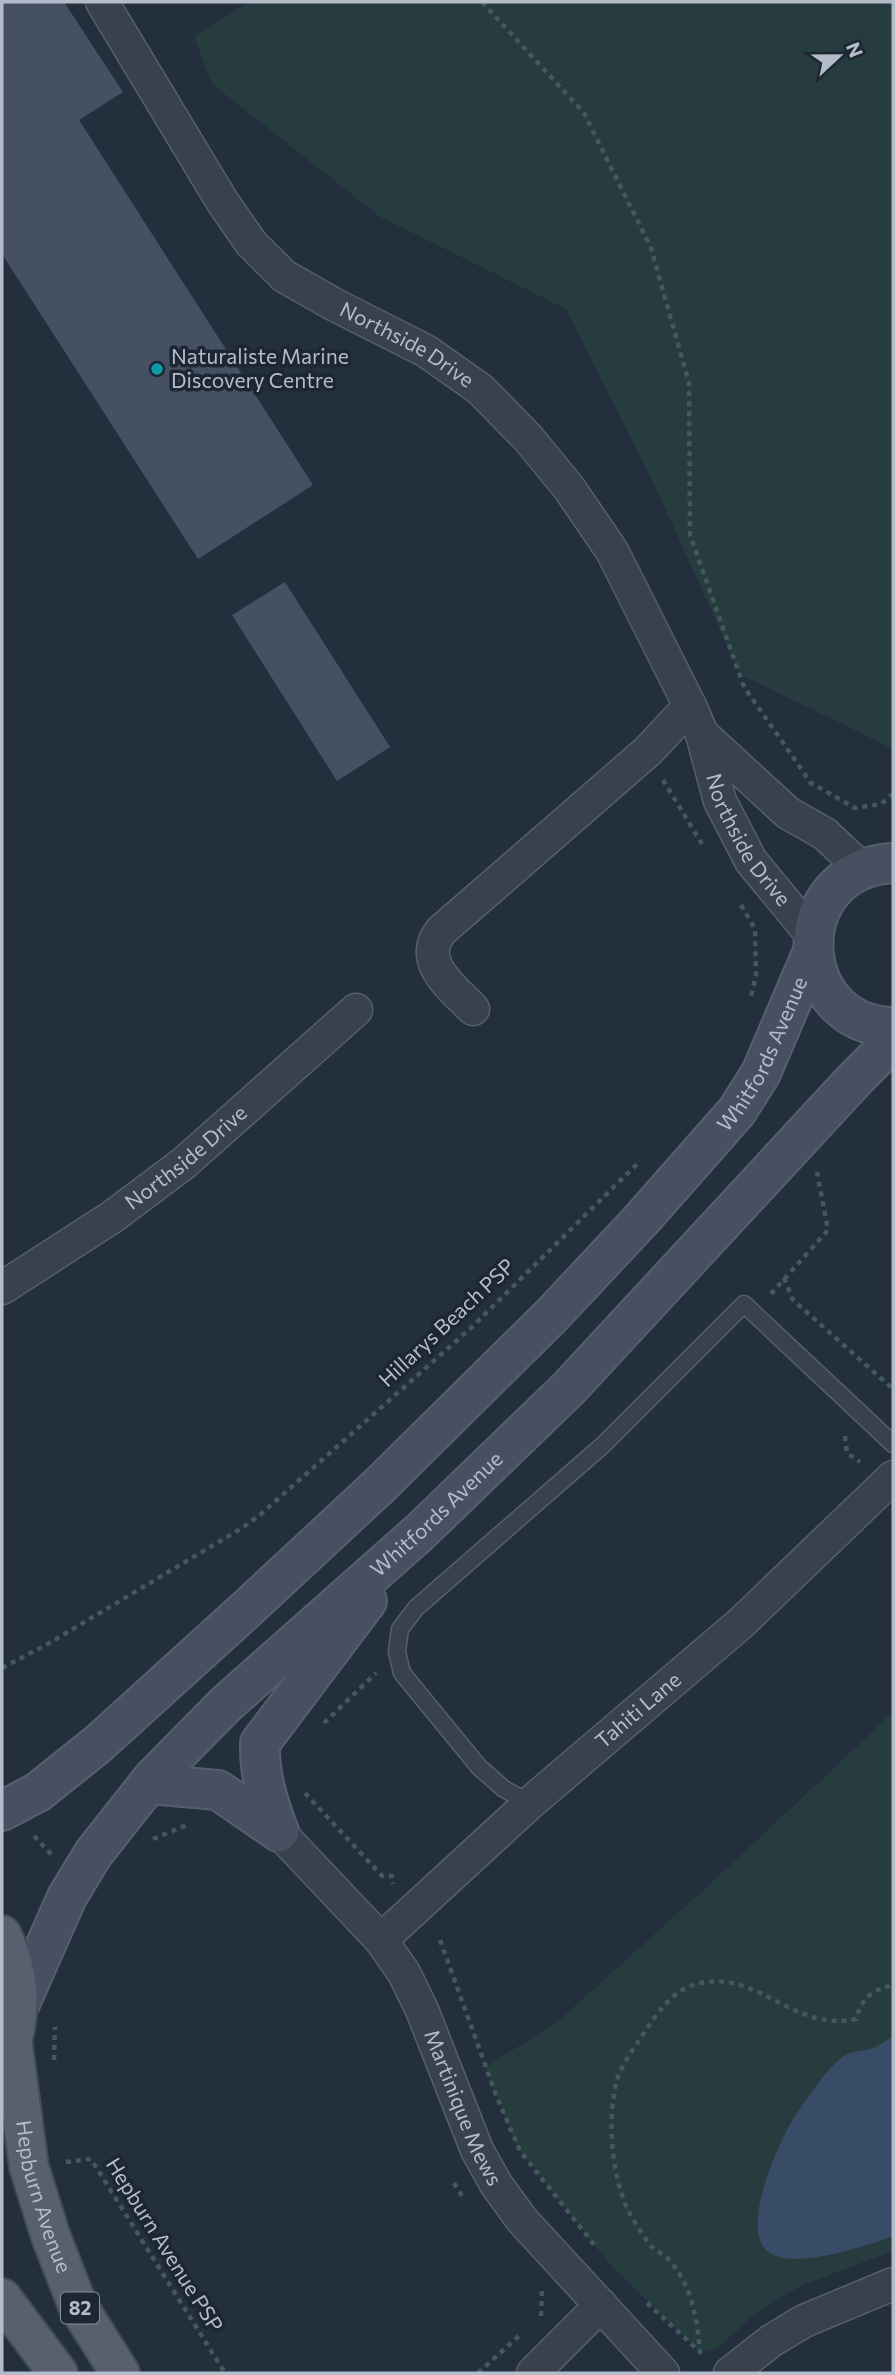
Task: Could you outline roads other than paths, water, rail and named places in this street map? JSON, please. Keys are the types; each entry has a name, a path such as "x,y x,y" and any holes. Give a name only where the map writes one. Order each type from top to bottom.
{"main road":[{"name":"Whitfords Avenue","path":"6,1808 38,1792 98,1744 250,1606 379,1486 553,1314 641,1220 737,1111 761,1073 813,943 821,908 838,884 882,862"},
{"path":"813,943 819,977 833,1000 854,1017 879,1027 893,1027"},
{"name":"Whitfords Avenue","path":"18,2008 67,1897 93,1854 153,1778 226,1704 421,1531 569,1388 893,1041"},
{"path":"279,1832 259,1765 260,1743 421,1531"},
{"path":"153,1778 160,1785 218,1790 279,1832"},
{"name":"82","path":"2,1935 15,1972 18,2008 7,2057"},
{"name":"Hepburn Avenue","path":"7,2057 29,2166 51,2237 78,2306 120,2373"},
{"path":"2,2298 57,2373"}],"street":[{"name":"Northside Drive","path":"102,2 222,201 251,243 284,276 426,351 470,381 536,448 569,488 612,551 696,720 720,801 751,861 813,943"},
{"name":"Northside Drive","path":"696,720 788,813 882,862"},
{"path":"472,1009 439,974 432,955 432,942 441,931 648,751 696,720"},
{"name":"Northside Drive","path":"2,1288 112,1217 184,1163 356,1010"},
{"name":"Tahiti Lane","path":"381,1940 530,1803 741,1623 890,1479"},
{"name":"Martinique Mews","path":"279,1832 381,1940 404,1973 422,2010 477,2150 496,2184 522,2220 663,2373"},
{"path":"730,2373 771,2341 804,2321 891,2292"},
{"path":"533,2373 601,2305"}],"lane":[{"path":"530,1803 504,1789 479,1767 402,1673 397,1652 400,1629 416,1608 603,1445 744,1304 893,1444"}],"water":[{"path":"893,2036 893,2236 850,2250 816,2257 799,2259 773,2255 763,2245 758,2231 758,2212 769,2171 791,2123 815,2087 838,2061 850,2053 873,2048"}],"place":[{"name":"Naturaliste Marine Discovery Centre","path":"157,369"}]}
